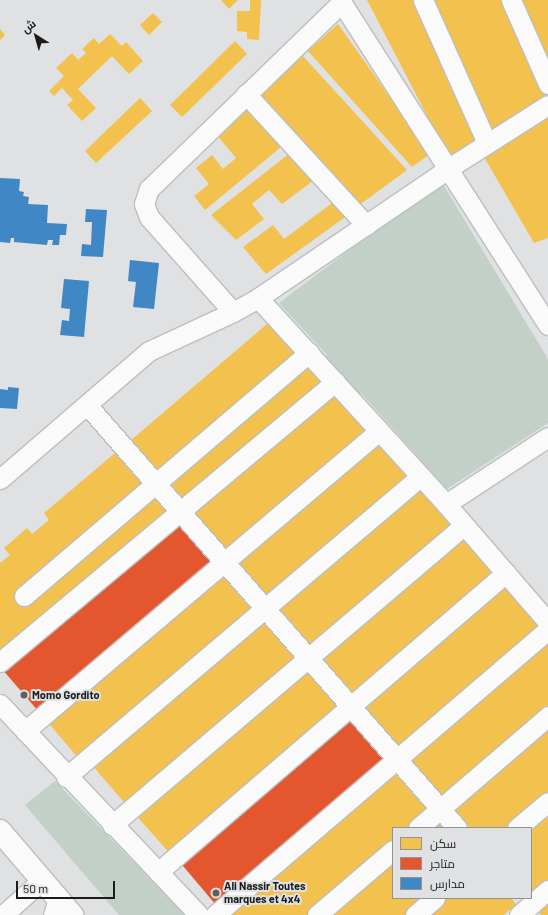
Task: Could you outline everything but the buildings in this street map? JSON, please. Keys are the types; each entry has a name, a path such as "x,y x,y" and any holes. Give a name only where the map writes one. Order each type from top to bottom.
{"main road":[{"path":"0,831 42,880 56,907 72,915"}],"street":[{"path":"423,0 487,143"},
{"path":"511,0 548,84"},
{"path":"233,312 149,217 144,204 149,189 341,1 548,325"},
{"path":"246,94 366,224"},
{"path":"0,479 149,351 233,312 258,298 449,168 548,105"},
{"path":"258,298 421,476 548,622"},
{"path":"24,596 309,353"},
{"path":"0,662 335,382"},
{"path":"87,405 456,827"},
{"path":"25,731 380,431"},
{"path":"446,504 548,437"},
{"path":"66,777 421,476"},
{"path":"112,825 464,525"},
{"path":"158,872 506,573"},
{"path":"215,915 548,630"},
{"path":"0,704 66,777 199,915"},
{"path":"419,827 548,716"},
{"path":"518,827 548,802"},
{"path":"317,915 392,851"},
{"path":"3,915 42,880"},
{"path":"524,909 548,890"},
{"path":"415,915 434,899"}],"shaded area":[{"path":"441,181 548,359 548,423 447,489 361,393 358,395 324,358 327,355 279,303"},
{"path":"55,781 185,915 119,915 25,805"}],"place":[{"name":"Momo Gordito","path":"24,695"},
{"name":"Ali Nassir Toutes marques et 4x4","path":"216,893"}]}
